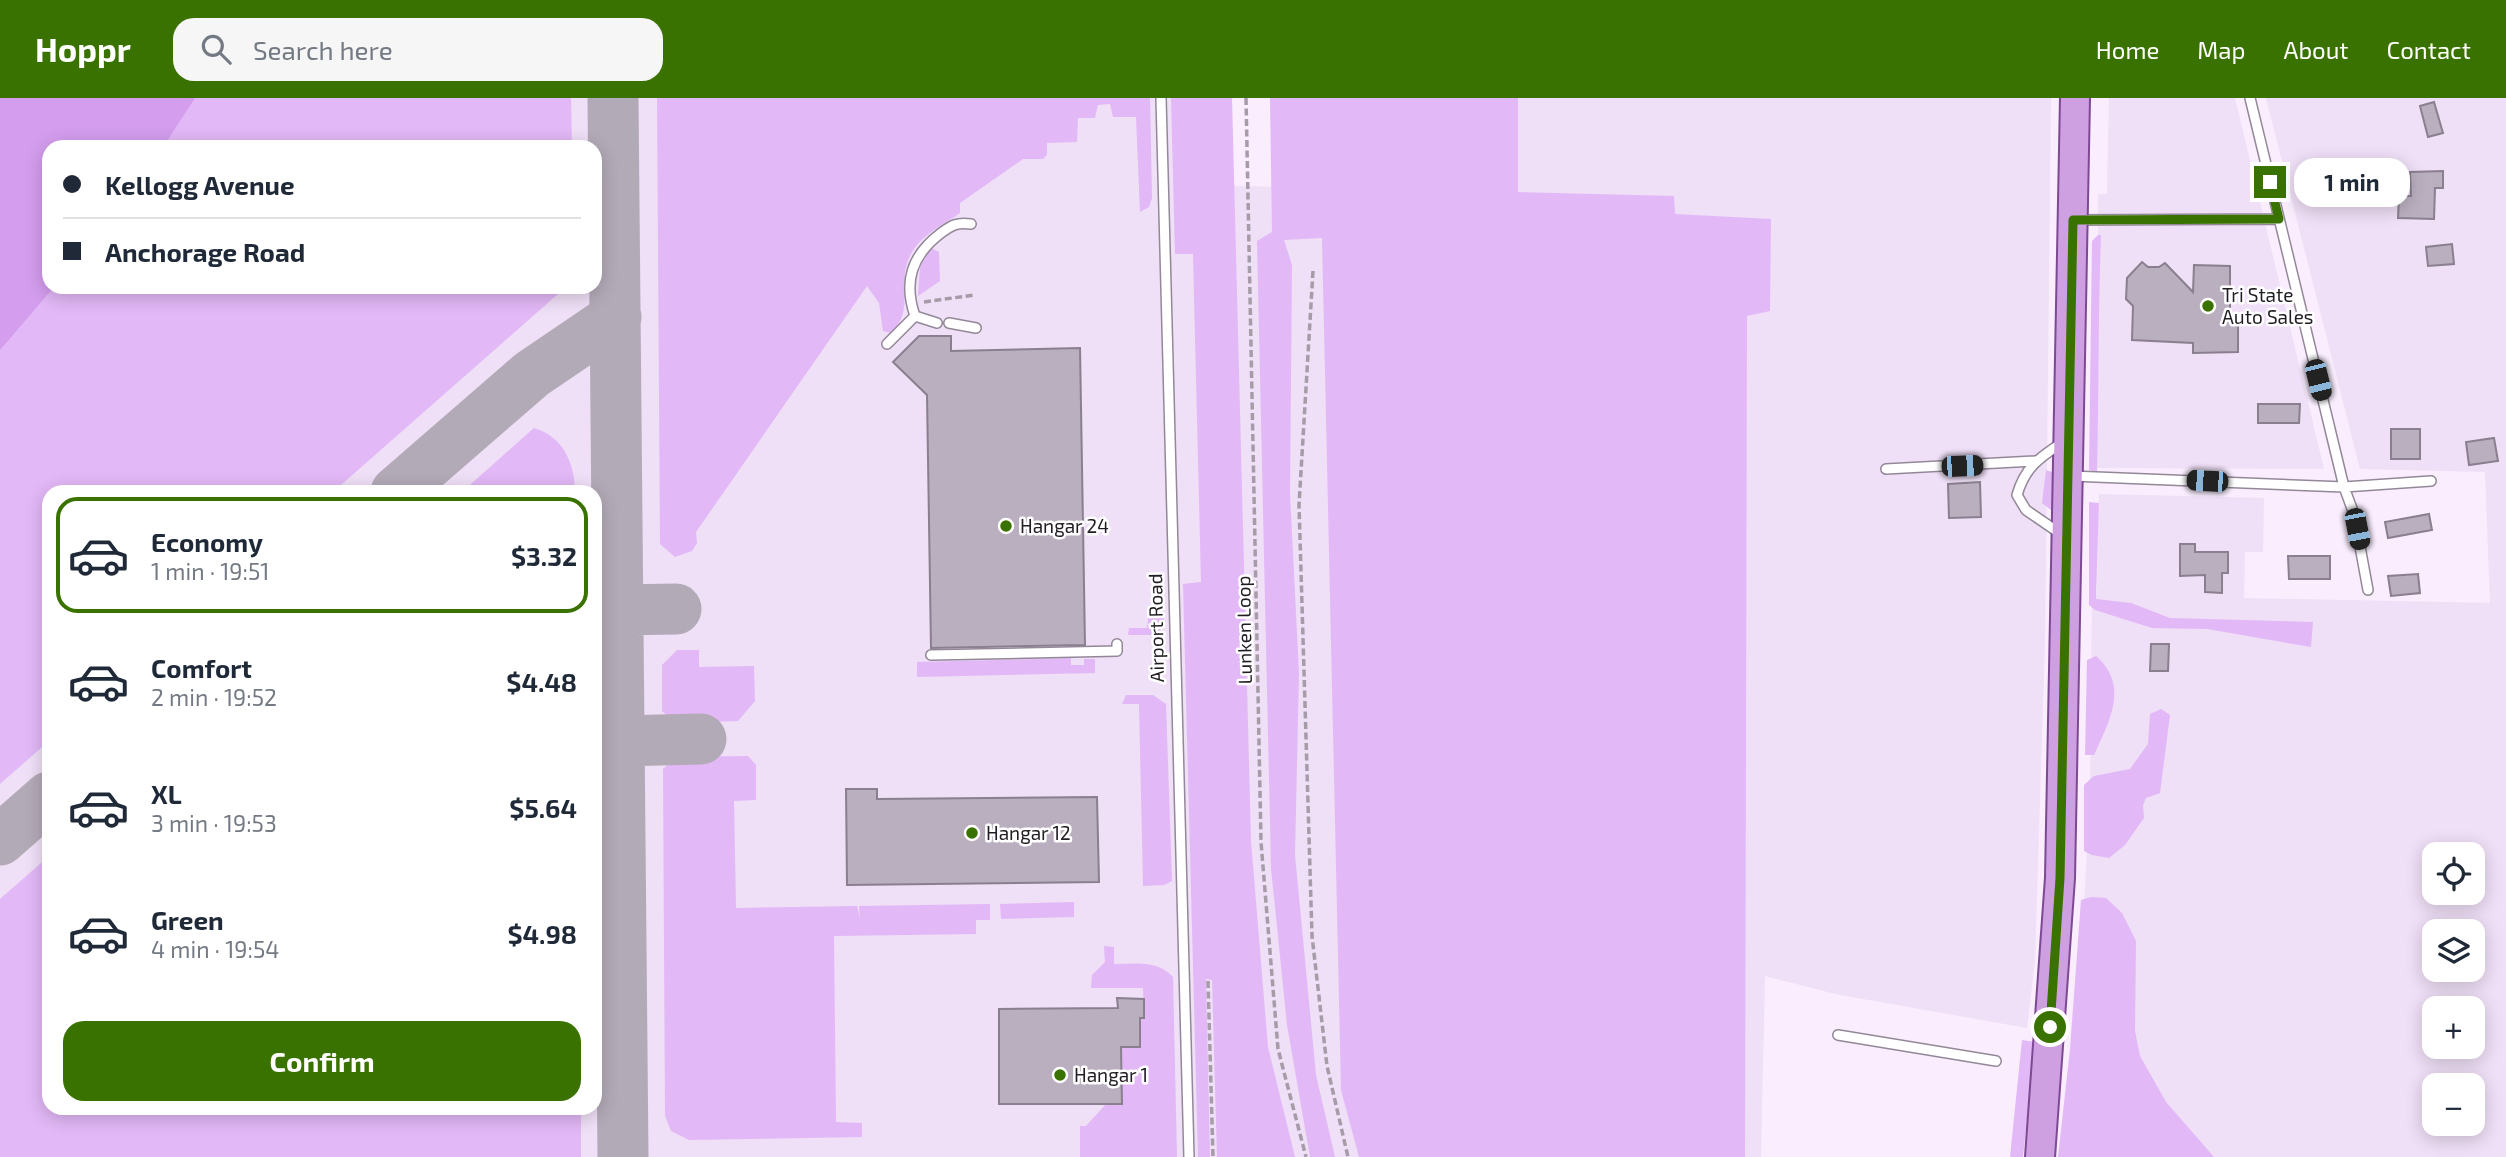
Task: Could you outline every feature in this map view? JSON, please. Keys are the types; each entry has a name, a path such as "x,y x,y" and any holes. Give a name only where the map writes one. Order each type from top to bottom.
{"main road":[{"path":"2040,1157 2060,878 2070,476 2075,98"}],"lane":[{"name":"Airport Road","path":"1161,98 1189,1157"},
{"path":"2250,98 2344,486 2354,514 2368,590"},
{"path":"2073,220 2279,219"},
{"path":"915,316 911,271 924,246 951,225 958,222 971,224"},
{"path":"915,316 937,323"},
{"path":"887,344 915,316"},
{"path":"949,324 976,328"},
{"path":"2068,539 2026,510 2017,495 2023,475 2035,461 2070,438"},
{"path":"1886,469 2035,461"},
{"path":"2070,476 2344,486 2431,481"},
{"path":"931,655 1118,651 1117,644"},
{"path":"1838,1035 1996,1061"}],"path":[{"name":"Lunken Loop","path":"1246,98 1261,842 1279,1049 1306,1157"},
{"path":"1313,271 1299,505 1312,936 1327,1066 1348,1157"},
{"path":"912,302 947,301 974,295"},
{"path":"1209,981 1213,1157"}],"shaded area":[{"path":"0,98 1192,98 1194,185 1517,192 1518,98 2051,98 2045,640 2035,961 2027,1028 1835,994 1765,976 1761,1157 0,1157"},
{"path":"0,98 571,98 572,140 42,140 42,294 558,294 341,485 42,485 42,747 0,784"},
{"path":"0,98 195,98 168,140 42,140 42,294 48,294 0,350"},
{"path":"657,98 1150,98 1152,198 1149,207 1140,212 1136,117 1113,117 1110,104 1098,105 1095,118 1078,118 1077,142 1047,143 1047,155 1043,159 1023,159 960,203 960,213 925,237 910,256 906,266 903,314 891,333 883,331 879,303 867,286 696,532 697,543 692,551 675,557 660,544"},
{"path":"1171,98 1232,98 1251,841 1268,1047 1295,1157 1217,1157 1212,980 1206,979 1210,1157 1198,1157 1183,584 1201,582 1193,254 1175,254"},
{"path":"1270,98 1518,98 1518,192 1674,196 1675,214 1771,219 1770,311 1747,316 1745,1157 1359,1157 1341,1090 1322,238 1284,240 1292,265 1290,494 1299,673 1295,855 1316,1075 1335,1157 1310,1157 1287,1025 1271,868 1257,241 1272,232"},
{"path":"2109,98 2235,98 2324,469 2097,468 2098,194 2107,194"},
{"path":"2266,98 2506,98 2506,1157 2066,1157 2075,1080 2090,791 2092,595 2097,595 2099,494 2264,498 2263,552 2245,552 2244,598 2490,603 2485,472 2360,469"},
{"path":"2101,235 2097,472 2089,470 2092,241"},
{"path":"931,248 939,252 940,281 918,296 920,266"},
{"path":"534,428 553,437 560,444 570,462 574,485 470,485"},
{"path":"2046,470 2054,473 2054,508 2051,510 2042,503"},
{"path":"2089,502 2099,503 2096,599 2131,603 2170,618 2313,622 2311,647 2207,629 2152,628 2095,610 2089,605"},
{"path":"1149,612 1164,612 1164,623 1157,635 1128,635 1129,628 1147,628"},
{"path":"677,650 699,650 699,667 754,666 755,701 738,721 675,723 662,711 662,665"},
{"path":"2096,656 2112,679 2113,704 2094,755 2085,755 2087,660"},
{"path":"1071,658 1071,665 1084,665 1084,659 1095,659 1095,673 917,677 917,662"},
{"path":"1126,695 1153,695 1166,704 1172,881 1164,885 1143,886 1139,704 1122,704"},
{"path":"2161,709 2170,715 2160,793 2146,798 2143,805 2144,818 2125,845 2109,858 2084,851 2084,785 2094,776 2130,769 2148,744 2150,714"},
{"path":"748,756 756,765 756,800 734,801 736,908 857,906 860,918 859,906 990,904 990,920 976,920 976,934 834,936 836,1122 862,1123 862,1137 689,1140 671,1131 665,1116 663,769 676,757"},
{"path":"42,862 42,1115 581,1115 581,1157 0,1157 0,899"},
{"path":"2091,897 2106,898 2122,913 2136,941 2135,1031 2140,1056 2166,1102 2214,1157 2058,1157 2070,1049 2081,900"},
{"path":"1074,902 1074,917 1001,919 1000,904"},
{"path":"1104,946 1114,947 1114,964 1153,965 1173,977 1177,1157 1080,1157 1080,1126 1086,1126 1106,1104 1122,1103 1121,1047 1140,1046 1140,1018 1144,1017 1143,988 1091,988 1092,975 1105,962"},
{"path":"2022,1040 2035,1042 2023,1157 2010,1157"}],"building":[{"path":"2434,102 2443,133 2428,137 2420,106"},
{"path":"2443,171 2443,188 2435,188 2434,219 2398,218 2399,196 2411,196 2410,172"},
{"path":"2452,244 2454,264 2428,266 2426,247"},
{"name":"Tri State Auto Sales","path":"2142,262 2148,267 2159,267 2165,263 2193,292 2194,265 2230,266 2230,315 2238,315 2238,352 2193,353 2193,343 2132,340 2133,306 2126,299 2127,278"},
{"name":"Hangar 24","path":"919,336 951,336 951,351 1080,348 1085,645 931,648 927,395 893,362"},
{"path":"2258,404 2300,404 2299,423 2258,423"},
{"path":"2391,429 2420,429 2420,459 2391,459"},
{"path":"2494,438 2498,461 2469,465 2466,442"},
{"path":"1980,482 1981,517 1949,518 1948,484"},
{"path":"2429,514 2432,530 2388,538 2385,522"},
{"path":"2180,544 2195,544 2195,552 2228,552 2228,573 2222,573 2222,593 2205,592 2205,575 2180,576"},
{"path":"2288,556 2330,556 2330,579 2289,579"},
{"path":"2418,574 2420,593 2391,596 2388,576"},
{"path":"2151,644 2169,644 2168,671 2150,671"},
{"name":"Hangar 12","path":"846,789 877,789 877,799 1097,797 1099,882 847,885"},
{"name":"Hangar 1","path":"1117,998 1144,999 1144,1018 1140,1018 1140,1047 1121,1047 1122,1104 999,1104 999,1009 1118,1008"}],"taxiway":[{"path":"613,98 623,1157"},
{"path":"404,485 532,374 616,317"},
{"path":"618,610 676,609"},
{"path":"619,741 701,739"},
{"path":"0,840 42,803"}],"place":[{"name":"Tri State Auto Sales","path":"2208,306"},
{"name":"Hangar 24","path":"1006,526"},
{"name":"Hangar 12","path":"972,833"},
{"name":"Hangar 1","path":"1060,1075"}],"route":[{"path":"2050,1027 2060,878 2073,220 2279,219 2270,182"}]}
